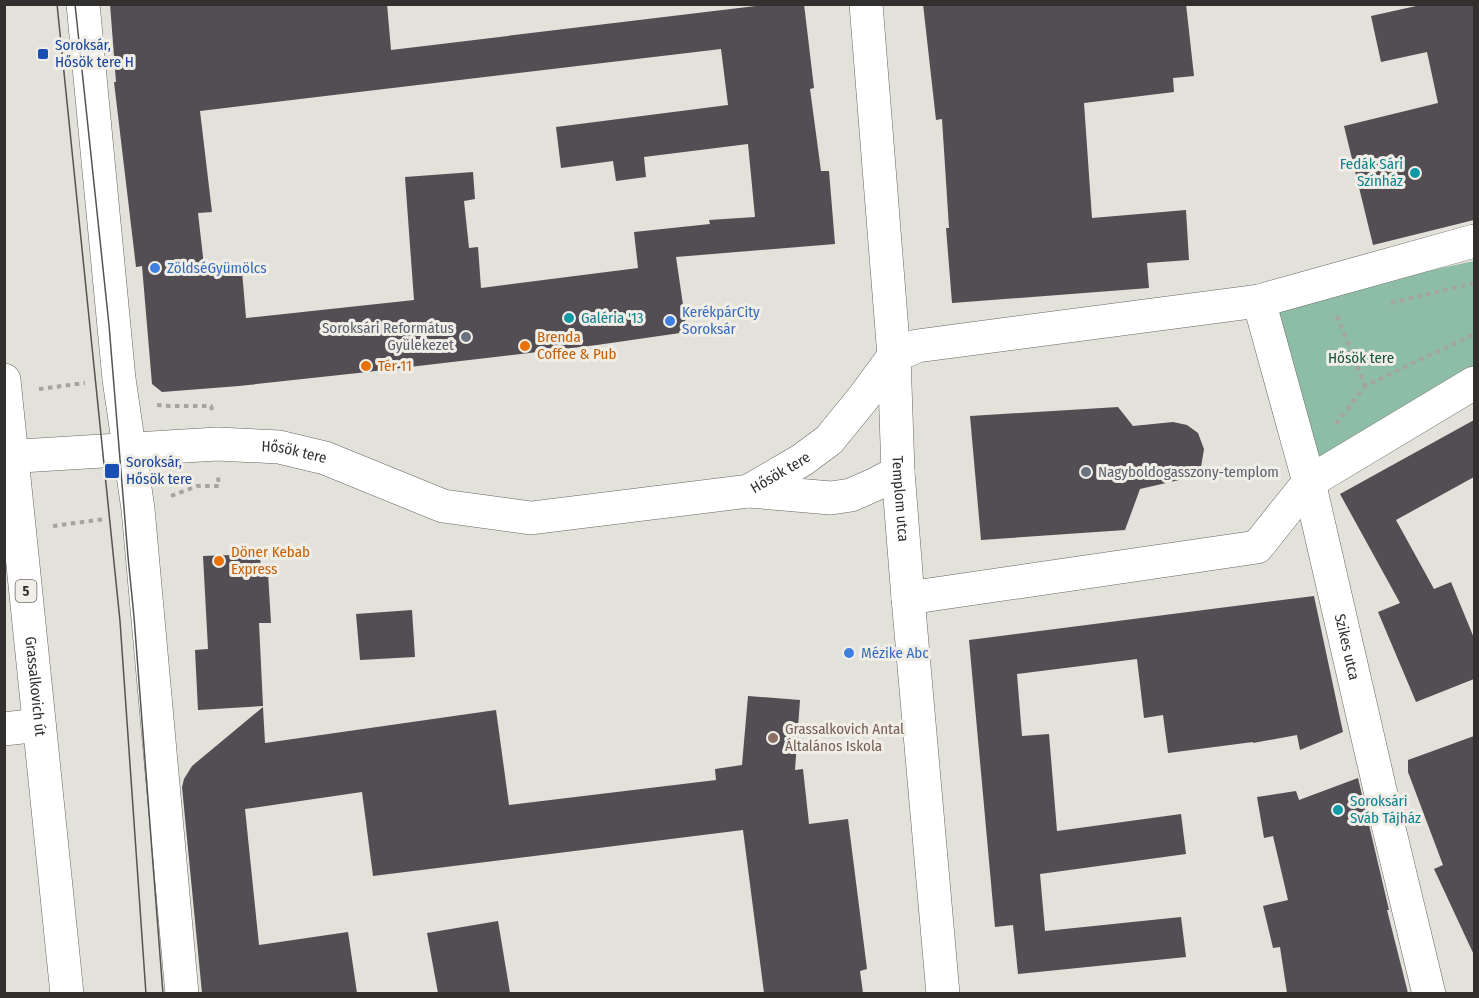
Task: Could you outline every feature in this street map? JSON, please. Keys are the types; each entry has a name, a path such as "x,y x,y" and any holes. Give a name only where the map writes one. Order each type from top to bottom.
{"street":[{"path":"83,4 119,379 138,509 182,993"},
{"name":"Templom utca","path":"866,4 894,356 898,472 943,993"},
{"path":"894,356 917,346 1259,301 1474,241"},
{"name":"Szikes utca","path":"1259,301 1307,473 1429,993"},
{"name":"Hősök tere","path":"8,457 217,444 279,447 325,458 442,506 531,518 750,491 802,460 829,440 864,398 894,356"},
{"name":"Grassalkovich út","path":"4,380 8,457 67,993"},
{"path":"908,598 1257,547 1307,473 1474,383"},
{"path":"750,491 831,498 851,495 898,472"},
{"path":"4,729 39,725"}],"path":[{"path":"1337,316 1365,386"},
{"path":"1307,473 1365,386 1474,334"}],"green space":[{"name":"Hősök tere","path":"1474,261 1474,373 1316,467 1271,305"}],"building":[{"path":"110,4 387,4 391,50 772,4 804,4 814,88 810,89 821,171 829,171 835,244 676,257 687,332 358,373 162,392 152,384 142,266 136,267 114,82 116,82","holes":["721,49 728,105 556,127 561,168 613,161 616,181 646,177 644,157 748,144 755,217 709,220 710,224 634,232 638,268 481,288 478,247 469,248 464,201 475,199 473,172 405,177 414,300 246,318 242,271 205,274 198,213 212,212 200,111"]},
{"path":"923,4 1186,4 1194,76 1173,78 1174,92 1084,103 1092,218 1186,210 1189,260 1147,263 1149,288 952,303 946,228 949,228 942,119 936,120"},
{"name":"Fedák Sári Színház","path":"1425,4 1474,4 1474,220 1373,245 1344,126 1438,103 1427,52 1381,62 1371,16"},
{"name":"Nagyboldogasszony-templom","path":"1118,407 1133,426 1173,422 1187,425 1198,433 1204,449 1201,467 1192,477 1140,489 1125,530 981,540 970,416"},
{"path":"1474,420 1474,477 1396,520 1434,589 1451,582 1474,638 1474,679 1416,702 1378,612 1400,603 1340,494"},
{"path":"260,554 261,574 268,573 271,623 259,623 263,706 198,710 195,650 208,649 203,556"},
{"path":"1314,596 1343,732 1300,750 1297,735 1253,743 1168,753 1163,715 1144,718 1137,659 1017,674 1022,736 1049,734 1057,831 1181,814 1186,854 1040,874 1045,931 1181,917 1186,957 1018,974 1013,925 995,927 969,640"},
{"path":"412,610 415,657 360,660 356,614"},
{"path":"748,696 800,700 795,770 803,769 809,824 848,819 867,969 860,971 863,993 764,993 743,830 373,876 362,792 245,809 259,945 348,932 357,993 202,993 182,787 192,766 263,707 265,743 496,710 509,805 716,780 715,769 742,765"},
{"path":"1474,736 1474,955 1434,869 1443,865 1408,772 1408,760"},
{"path":"1358,778 1408,993 1287,993 1280,947 1273,948 1263,906 1288,900 1273,836 1264,838 1257,797 1296,791 1299,800"},
{"path":"498,921 510,993 438,993 427,933"}],"tram line":[{"path":"57,4 120,621 146,994"},
{"path":"75,4 109,325 163,994"}],"place":[{"name":"Soroksár, Hősök tere H","path":"43,54"},
{"name":"Fedák Sári Színház","path":"1415,173"},
{"name":"ZöldséGyümölcs","path":"155,268"},
{"name":"Galéria '13","path":"569,318"},
{"name":"KerékpárCity Soroksár","path":"670,321"},
{"name":"Soroksári Református Gyülekezet","path":"466,337"},
{"name":"Brenda Coffee & Pub","path":"525,346"},
{"name":"Tér 11","path":"366,366"},
{"name":"Soroksár, Hősök tere","path":"112,471"},
{"name":"Nagyboldogasszony-templom","path":"1086,472"},
{"name":"Döner Kebab Express","path":"219,561"},
{"name":"Mézike Abc","path":"849,653"},
{"name":"Grassalkovich Antal Általános Iskola","path":"773,738"},
{"name":"Soroksári Sváb Tájház","path":"1338,810"}]}
